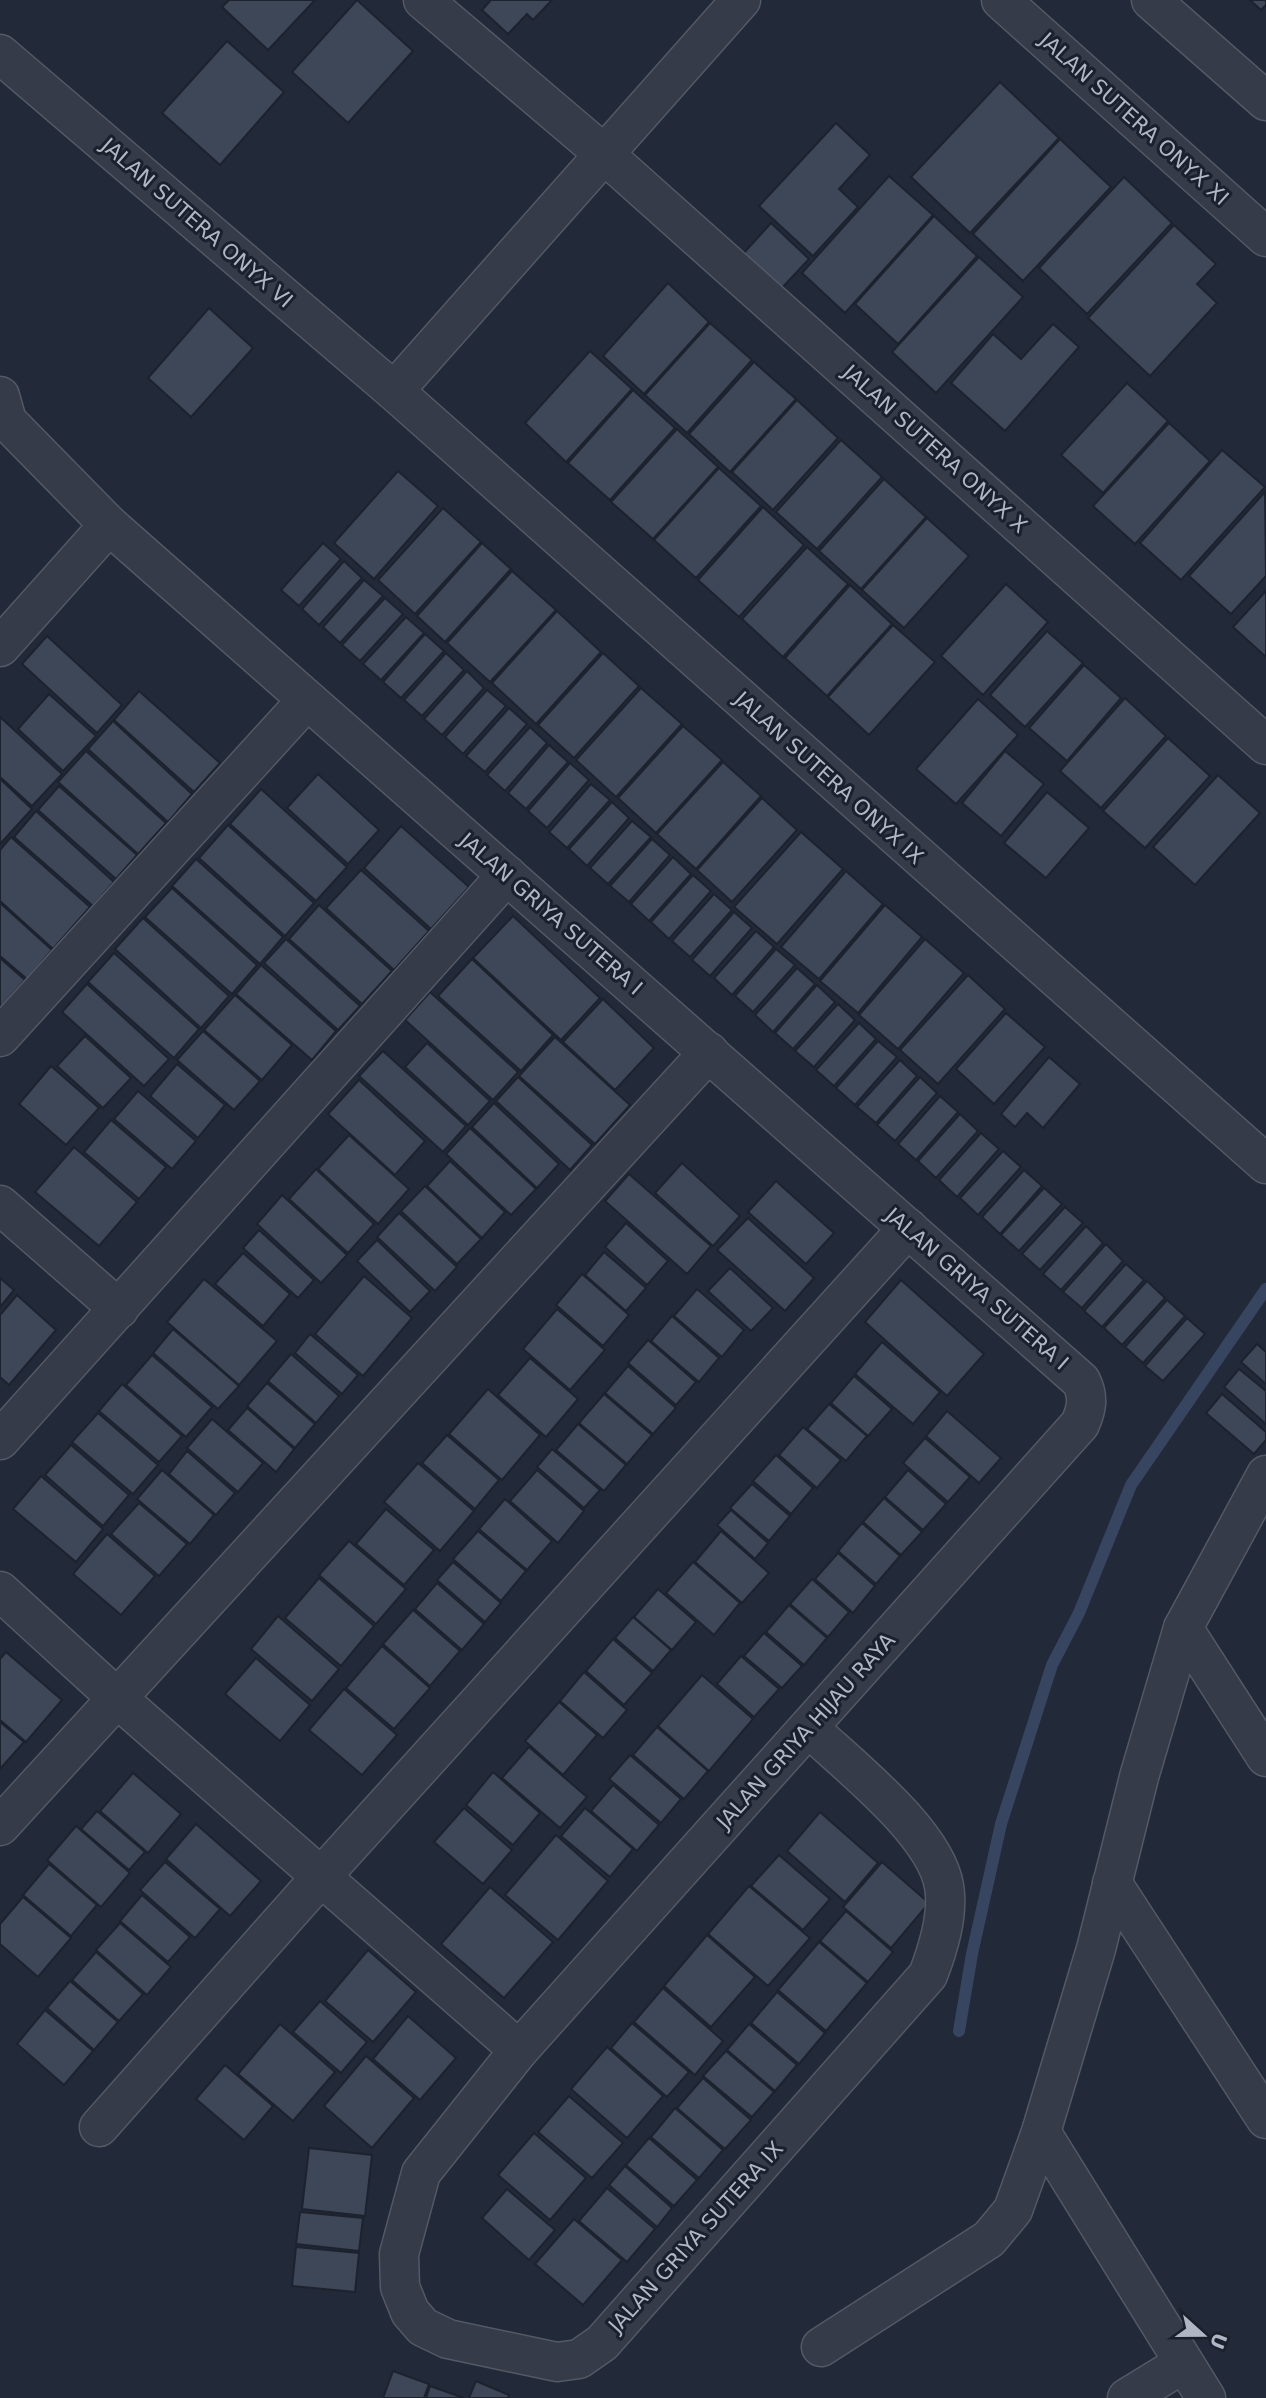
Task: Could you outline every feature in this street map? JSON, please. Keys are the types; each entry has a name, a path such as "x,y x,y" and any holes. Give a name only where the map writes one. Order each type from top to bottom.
{"street":[{"name":"JALAN SUTERA ONYX X","path":"423,0 604,154 1266,745"},
{"path":"394,391 741,0"},
{"name":"JALAN SUTERA ONYX XI","path":"1001,0 1266,237"},
{"path":"1151,0 1266,101"},
{"name":"JALAN SUTERA ONYX VI","path":"0,54 394,391"},
{"name":"JALAN SUTERA ONYX IX","path":"394,391 1266,1164"},
{"name":"JALAN GRIYA SUTERA I","path":"3,416 109,525 1081,1381 1087,1393 1087,1408"},
{"path":"0,647 109,525"},
{"path":"0,1037 307,700"},
{"path":"0,1440 508,875"},
{"path":"0,1826 709,1052"},
{"path":"0,1205 119,1310"},
{"path":"99,2127 320,1878 908,1228"},
{"name":"JALAN GRIYA HIJAU RAYA","path":"519,2050 1080,1424 1087,1408"},
{"path":"821,2347 989,2239 1013,2210 1041,2132 1096,1949 1139,1777 1183,1628 1266,1475"},
{"path":"0,1591 320,1878 519,2050"},
{"path":"1183,1628 1266,1757"},
{"name":"JALAN GRIYA SUTERA IX","path":"519,2050 421,2173 399,2254 400,2287 410,2312 424,2327 448,2339 557,2362 579,2359 603,2343 928,1975 940,1946 944,1886 921,1836 809,1728"},
{"path":"1112,1883 1259,2095"},
{"path":"1041,2132 1206,2398"},
{"path":"1127,2398 1184,2363"}],"building":[{"path":"229,0 315,0 268,50 222,7"},
{"path":"357,0 413,51 348,123 292,72"},
{"path":"491,0 552,0 533,20 527,14 508,34 482,10"},
{"path":"1250,0 1266,0 1266,5 1261,10"},
{"path":"227,41 284,92 220,165 162,113"},
{"path":"1000,82 1059,138 970,233 911,177"},
{"path":"836,123 870,155 839,189 858,207 813,256 759,206"},
{"path":"1060,139 1111,187 1023,281 973,234"},
{"path":"889,176 933,215 845,313 802,273"},
{"path":"1124,177 1172,223 1087,314 1039,268"},
{"path":"934,216 977,256 898,344 855,304"},
{"path":"771,223 809,259 780,290 742,255"},
{"path":"1174,225 1216,264 1197,284 1217,303 1150,376 1088,318"},
{"path":"979,257 1023,297 936,393 892,352"},
{"path":"668,283 709,322 644,394 603,356"},
{"path":"209,308 253,348 191,417 148,378"},
{"path":"710,323 752,360 687,433 645,395"},
{"path":"1053,324 1079,347 1005,431 951,383 993,334 1021,359"},
{"path":"590,351 632,389 566,462 525,423"},
{"path":"754,362 796,399 730,472 689,434"},
{"path":"1127,383 1168,421 1103,493 1061,455"},
{"path":"633,390 675,428 610,500 568,463"},
{"path":"797,400 838,438 773,510 732,472"},
{"path":"1169,423 1210,461 1135,544 1093,506"},
{"path":"677,429 718,467 653,539 611,502"},
{"path":"841,440 882,477 817,549 776,512"},
{"path":"1222,450 1265,487 1181,580 1140,543"},
{"path":"719,468 761,506 696,578 654,540"},
{"path":"398,471 438,506 374,579 334,543"},
{"path":"884,479 926,517 861,589 819,551"},
{"path":"1265,492 1266,576 1231,614 1189,576"},
{"path":"763,507 804,545 739,617 698,580"},
{"path":"443,508 481,542 415,614 378,580"},
{"path":"927,518 969,556 904,628 862,590"},
{"path":"323,543 341,559 299,606 281,590"},
{"path":"482,543 511,569 445,642 417,616"},
{"path":"807,547 848,584 783,657 742,619"},
{"path":"344,561 362,578 319,625 302,609"},
{"path":"512,571 556,610 490,682 447,643"},
{"path":"364,580 383,596 340,643 323,627"},
{"path":"1006,584 1048,622 983,695 941,656"},
{"path":"850,585 892,624 827,696 785,658"},
{"path":"1266,591 1266,657 1233,627"},
{"path":"385,598 403,614 360,661 342,645"},
{"path":"557,611 601,652 536,724 492,683"},
{"path":"406,617 424,633 381,680 363,664"},
{"path":"893,625 935,662 869,735 828,697"},
{"path":"1047,631 1083,663 1025,727 990,695"},
{"path":"425,634 444,651 401,698 383,682"},
{"path":"47,636 122,705 97,733 22,664"},
{"path":"446,653 464,670 422,716 404,700"},
{"path":"603,653 639,686 574,758 538,725"},
{"path":"1084,665 1121,698 1067,761 1029,728"},
{"path":"467,671 484,688 442,735 424,719"},
{"path":"641,688 682,724 616,797 576,760"},
{"path":"487,690 506,706 463,754 445,737"},
{"path":"139,691 220,763 194,792 114,720"},
{"path":"49,694 96,736 63,771 18,729"},
{"path":"1125,698 1166,736 1101,808 1060,771"},
{"path":"978,699 1018,735 956,804 916,769"},
{"path":"509,708 527,724 485,772 466,756"},
{"path":"0,717 62,774 32,806 0,777"},
{"path":"113,721 192,794 168,822 88,749"},
{"path":"683,726 722,760 656,833 618,798"},
{"path":"530,727 547,743 505,791 487,775"},
{"path":"1168,738 1210,776 1145,848 1103,811"},
{"path":"549,745 568,762 526,809 508,793"},
{"path":"86,751 166,823 138,854 58,782"},
{"path":"1005,751 1044,784 1001,836 962,803"},
{"path":"723,762 761,796 696,869 657,834"},
{"path":"570,763 589,780 547,828 528,811"},
{"path":"318,774 379,830 348,864 287,808"},
{"path":"1218,775 1260,813 1195,885 1153,847"},
{"path":"0,779 32,809 0,844"},
{"path":"591,784 610,800 567,848 549,832"},
{"path":"59,786 137,855 116,879 38,810"},
{"path":"261,789 347,867 316,901 230,824"},
{"path":"1047,792 1089,828 1046,878 1004,843"},
{"path":"762,798 797,830 732,902 697,870"},
{"path":"612,802 629,818 587,866 569,849"},
{"path":"36,811 114,882 93,906 14,837"},
{"path":"632,821 651,837 608,884 590,868"},
{"path":"228,825 314,903 285,936 199,858"},
{"path":"401,826 469,887 431,929 364,868"},
{"path":"801,832 843,869 777,944 734,907"},
{"path":"11,837 90,907 53,949 0,901 0,850"},
{"path":"652,839 670,855 629,902 610,886"},
{"path":"673,857 691,874 649,921 631,904"},
{"path":"196,859 283,937 260,964 172,886"},
{"path":"361,870 429,931 394,970 326,908"},
{"path":"846,871 883,904 819,979 781,947"},
{"path":"693,875 711,891 669,939 651,922"},
{"path":"172,888 257,965 232,994 145,917"},
{"path":"714,894 732,910 690,957 672,941"},
{"path":"0,903 52,950 27,979 0,956"},
{"path":"319,905 392,971 362,1004 289,939"},
{"path":"885,905 922,937 858,1013 820,981"},
{"path":"734,912 752,928 710,976 692,960"},
{"path":"513,916 600,998 561,1040 473,958"},
{"path":"143,918 229,996 201,1028 115,949"},
{"path":"756,931 774,947 732,995 714,978"},
{"path":"286,939 360,1006 338,1030 264,963"},
{"path":"925,939 964,973 898,1049 859,1015"},
{"path":"776,949 795,965 753,1012 735,996"},
{"path":"114,953 199,1029 174,1058 88,982"},
{"path":"0,958 25,980 1,1007 0,1006"},
{"path":"472,959 553,1035 521,1071 438,996"},
{"path":"261,965 336,1031 312,1060 236,994"},
{"path":"797,968 815,984 773,1032 755,1015"},
{"path":"968,975 1005,1009 938,1084 900,1050"},
{"path":"87,984 169,1059 144,1086 62,1012"},
{"path":"817,985 835,1002 793,1049 775,1033"},
{"path":"430,992 518,1072 493,1100 405,1020"},
{"path":"235,995 292,1045 262,1080 204,1030"},
{"path":"603,999 654,1048 615,1090 563,1042"},
{"path":"838,1004 855,1020 814,1067 795,1051"},
{"path":"1006,1013 1045,1047 994,1104 956,1069"},
{"path":"859,1023 876,1039 834,1086 816,1070"},
{"path":"203,1031 260,1081 234,1110 177,1060"},
{"path":"85,1036 131,1078 103,1108 57,1066"},
{"path":"555,1037 630,1105 595,1144 519,1076"},
{"path":"878,1041 897,1057 855,1105 836,1088"},
{"path":"427,1043 490,1101 468,1125 405,1067"},
{"path":"383,1051 466,1126 443,1152 359,1076"},
{"path":"1049,1057 1080,1084 1043,1128 1027,1113 1015,1127 1001,1114"},
{"path":"900,1060 917,1076 876,1123 857,1107"},
{"path":"177,1064 225,1105 198,1138 150,1096"},
{"path":"51,1066 99,1108 66,1145 19,1104"},
{"path":"518,1077 592,1145 570,1170 496,1101"},
{"path":"920,1077 937,1093 895,1141 877,1125"},
{"path":"359,1080 425,1141 395,1175 328,1114"},
{"path":"138,1091 196,1141 172,1169 114,1119"},
{"path":"940,1096 958,1112 916,1160 898,1144"},
{"path":"494,1103 559,1164 537,1188 472,1127"},
{"path":"960,1114 978,1131 936,1178 918,1161"},
{"path":"111,1120 166,1167 139,1199 84,1152"},
{"path":"470,1128 536,1189 511,1215 446,1154"},
{"path":"981,1133 999,1149 957,1197 939,1180"},
{"path":"349,1135 409,1189 378,1224 318,1169"},
{"path":"74,1147 137,1202 99,1246 35,1192"},
{"path":"1003,1151 1021,1167 978,1215 960,1198"},
{"path":"450,1161 505,1212 482,1238 427,1186"},
{"path":"682,1163 740,1216 713,1246 655,1193"},
{"path":"316,1169 374,1224 348,1253 289,1199"},
{"path":"1024,1170 1042,1186 1000,1234 982,1217"},
{"path":"629,1174 711,1246 687,1274 605,1201"},
{"path":"776,1181 834,1233 806,1264 748,1212"},
{"path":"425,1186 481,1239 457,1264 401,1211"},
{"path":"1044,1188 1062,1204 1019,1251 1001,1235"},
{"path":"282,1195 347,1255 321,1283 257,1224"},
{"path":"1065,1207 1083,1223 1040,1270 1022,1254"},
{"path":"399,1213 457,1267 435,1291 377,1237"},
{"path":"748,1218 814,1278 785,1311 717,1250"},
{"path":"626,1223 668,1261 647,1285 605,1247"},
{"path":"1086,1226 1103,1243 1061,1290 1043,1274"},
{"path":"259,1230 314,1280 298,1298 243,1248"},
{"path":"377,1240 430,1291 410,1312 357,1261"},
{"path":"1106,1244 1123,1261 1082,1308 1063,1292"},
{"path":"604,1252 646,1288 626,1311 585,1275"},
{"path":"243,1253 290,1294 263,1326 215,1284"},
{"path":"1126,1264 1144,1280 1102,1327 1084,1311"},
{"path":"730,1268 773,1308 751,1331 708,1291"},
{"path":"582,1274 629,1315 603,1346 556,1305"},
{"path":"364,1276 412,1318 363,1376 315,1334"},
{"path":"0,1278 14,1290 0,1307"},
{"path":"204,1279 277,1341 239,1385 167,1322"},
{"path":"901,1280 984,1354 947,1396 865,1322"},
{"path":"1147,1281 1165,1298 1122,1345 1104,1328"},
{"path":"697,1289 744,1330 722,1357 674,1316"},
{"path":"17,1295 56,1330 9,1385 0,1377 0,1315"},
{"path":"1167,1300 1185,1316 1143,1363 1125,1347"},
{"path":"557,1309 605,1350 570,1390 523,1349"},
{"path":"672,1316 719,1358 699,1382 651,1341"},
{"path":"1187,1318 1205,1334 1163,1381 1145,1366"},
{"path":"173,1329 239,1386 218,1409 153,1353"},
{"path":"310,1334 358,1375 342,1394 295,1353"},
{"path":"648,1340 696,1382 676,1405 628,1363"},
{"path":"882,1342 940,1392 913,1424 855,1374"},
{"path":"1257,1344 1266,1352 1266,1384 1241,1362"},
{"path":"291,1354 339,1396 316,1423 268,1381"},
{"path":"152,1355 212,1407 186,1437 126,1385"},
{"path":"530,1358 578,1399 546,1437 498,1395"},
{"path":"628,1366 676,1408 653,1434 605,1393"},
{"path":"1239,1369 1266,1391 1266,1424 1224,1387"},
{"path":"854,1376 892,1409 868,1436 831,1403"},
{"path":"267,1383 315,1424 295,1448 247,1406"},
{"path":"122,1384 182,1436 159,1462 99,1411"},
{"path":"488,1389 540,1435 502,1480 449,1434"},
{"path":"604,1394 652,1435 627,1464 579,1423"},
{"path":"1222,1394 1266,1432 1266,1440 1254,1454 1206,1413"},
{"path":"829,1404 867,1436 846,1461 807,1429"},
{"path":"247,1408 294,1449 276,1472 228,1430"},
{"path":"947,1411 1001,1458 979,1483 926,1436"},
{"path":"98,1413 158,1465 133,1494 72,1442"},
{"path":"212,1419 263,1463 238,1492 187,1448"},
{"path":"578,1424 626,1465 604,1491 556,1450"},
{"path":"803,1427 841,1460 817,1488 779,1455"},
{"path":"447,1435 499,1480 475,1509 422,1463"},
{"path":"925,1438 970,1477 948,1502 903,1463"},
{"path":"71,1445 129,1495 103,1526 45,1475"},
{"path":"552,1449 600,1490 584,1508 537,1467"},
{"path":"187,1451 235,1493 216,1515 169,1474"},
{"path":"776,1455 813,1488 791,1514 753,1481"},
{"path":"418,1463 474,1511 440,1551 384,1502"},
{"path":"162,1470 214,1515 190,1544 137,1499"},
{"path":"537,1470 584,1511 558,1543 510,1501"},
{"path":"908,1470 946,1504 923,1530 885,1497"},
{"path":"41,1476 103,1529 76,1562 13,1509"},
{"path":"752,1484 790,1516 769,1541 730,1508"},
{"path":"884,1498 922,1532 901,1555 863,1522"},
{"path":"505,1499 552,1541 527,1570 479,1529"},
{"path":"139,1503 187,1544 159,1576 111,1534"},
{"path":"386,1509 434,1550 404,1585 356,1544"},
{"path":"731,1510 768,1543 755,1559 717,1525"},
{"path":"862,1523 900,1556 876,1584 838,1551"},
{"path":"478,1531 526,1571 501,1601 453,1559"},
{"path":"721,1531 769,1573 742,1603 695,1562"},
{"path":"107,1534 155,1576 121,1615 73,1574"},
{"path":"349,1541 406,1589 376,1624 319,1575"},
{"path":"838,1553 875,1586 853,1613 815,1579"},
{"path":"453,1562 501,1603 485,1622 437,1580"},
{"path":"693,1562 740,1603 714,1635 666,1593"},
{"path":"319,1578 374,1626 341,1666 285,1618"},
{"path":"812,1579 849,1612 828,1637 790,1604"},
{"path":"437,1583 484,1624 462,1650 415,1609"},
{"path":"658,1589 696,1622 672,1650 634,1617"},
{"path":"789,1605 827,1638 804,1665 766,1632"},
{"path":"413,1610 460,1651 430,1686 383,1644"},
{"path":"278,1616 339,1669 312,1701 251,1649"},
{"path":"633,1617 671,1650 653,1671 615,1638"},
{"path":"764,1633 802,1666 782,1688 744,1656"},
{"path":"613,1639 652,1673 624,1705 586,1671"},
{"path":"382,1646 430,1688 394,1729 346,1688"},
{"path":"6,1652 62,1700 26,1742 0,1720 0,1659"},
{"path":"741,1656 779,1689 754,1717 717,1684"},
{"path":"256,1658 310,1705 280,1741 225,1694"},
{"path":"584,1672 627,1710 603,1738 560,1701"},
{"path":"702,1675 753,1719 709,1771 658,1726"},
{"path":"344,1689 397,1735 362,1775 309,1730"},
{"path":"559,1702 597,1735 563,1775 525,1741"},
{"path":"0,1722 24,1742 0,1769"},
{"path":"657,1727 708,1771 684,1799 633,1755"},
{"path":"529,1747 587,1797 560,1828 502,1778"},
{"path":"630,1755 681,1799 661,1823 609,1779"},
{"path":"493,1772 540,1813 513,1845 466,1805"},
{"path":"133,1773 181,1814 148,1853 100,1811"},
{"path":"613,1785 659,1825 637,1851 591,1811"},
{"path":"464,1808 512,1850 483,1884 434,1842"},
{"path":"585,1808 633,1849 610,1877 561,1836"},
{"path":"97,1811 145,1852 129,1870 81,1829"},
{"path":"820,1812 878,1863 845,1902 787,1851"},
{"path":"196,1824 261,1881 230,1916 166,1859"},
{"path":"76,1826 130,1873 101,1907 47,1860"},
{"path":"556,1835 608,1881 558,1940 505,1895"},
{"path":"779,1855 830,1899 803,1930 751,1886"},
{"path":"165,1862 220,1909 195,1938 140,1890"},
{"path":"882,1862 929,1903 891,1948 843,1907"},
{"path":"49,1864 97,1905 71,1936 23,1895"},
{"path":"749,1886 810,1938 768,1986 708,1934"},
{"path":"490,1887 553,1942 504,1998 441,1944"},
{"path":"142,1895 190,1937 168,1962 120,1921"},
{"path":"23,1897 71,1938 38,1977 0,1944 0,1924"},
{"path":"846,1911 893,1952 868,1982 820,1941"},
{"path":"120,1923 171,1967 147,1995 96,1950"},
{"path":"707,1935 755,1977 711,2027 664,1986"},
{"path":"819,1942 867,1983 826,2031 778,1990"},
{"path":"368,1950 416,1992 373,2042 325,2001"},
{"path":"96,1952 143,1994 119,2021 72,1980"},
{"path":"70,1981 118,2022 94,2050 47,2008"},
{"path":"663,1988 723,2041 695,2075 634,2022"},
{"path":"777,1992 825,2033 799,2064 751,2023"},
{"path":"320,2001 367,2042 341,2073 293,2032"},
{"path":"45,2010 93,2051 64,2085 17,2044"},
{"path":"408,2016 456,2058 420,2100 373,2059"},
{"path":"632,2023 689,2072 667,2097 611,2048"},
{"path":"280,2024 335,2072 293,2121 238,2074"},
{"path":"749,2024 797,2065 775,2091 727,2050"},
{"path":"607,2047 663,2096 627,2138 571,2089"},
{"path":"726,2051 774,2092 752,2117 703,2076"},
{"path":"366,2056 414,2098 372,2148 324,2106"},
{"path":"225,2065 273,2106 244,2140 196,2099"},
{"path":"703,2078 751,2120 725,2149 677,2108"},
{"path":"569,2096 623,2143 592,2178 538,2132"},
{"path":"675,2108 723,2150 699,2178 651,2137"},
{"path":"534,2133 586,2178 550,2220 498,2175"},
{"path":"649,2138 697,2180 674,2206 626,2165"},
{"path":"309,2148 372,2155 365,2216 302,2209"},
{"path":"625,2166 672,2208 657,2227 609,2185"},
{"path":"607,2188 655,2229 627,2262 579,2221"},
{"path":"507,2189 555,2230 529,2260 482,2218"},
{"path":"300,2212 363,2218 359,2251 296,2244"},
{"path":"574,2219 622,2260 583,2305 535,2264"},
{"path":"296,2247 359,2253 355,2292 292,2286"},
{"path":"393,2371 429,2384 424,2398 383,2398"},
{"path":"476,2381 509,2395 508,2398 469,2398"},
{"path":"430,2386 464,2398 426,2398"}],"waterway":[{"path":"959,2031 972,1954 1001,1824 1052,1665 1079,1613 1131,1485 1266,1289"}]}
